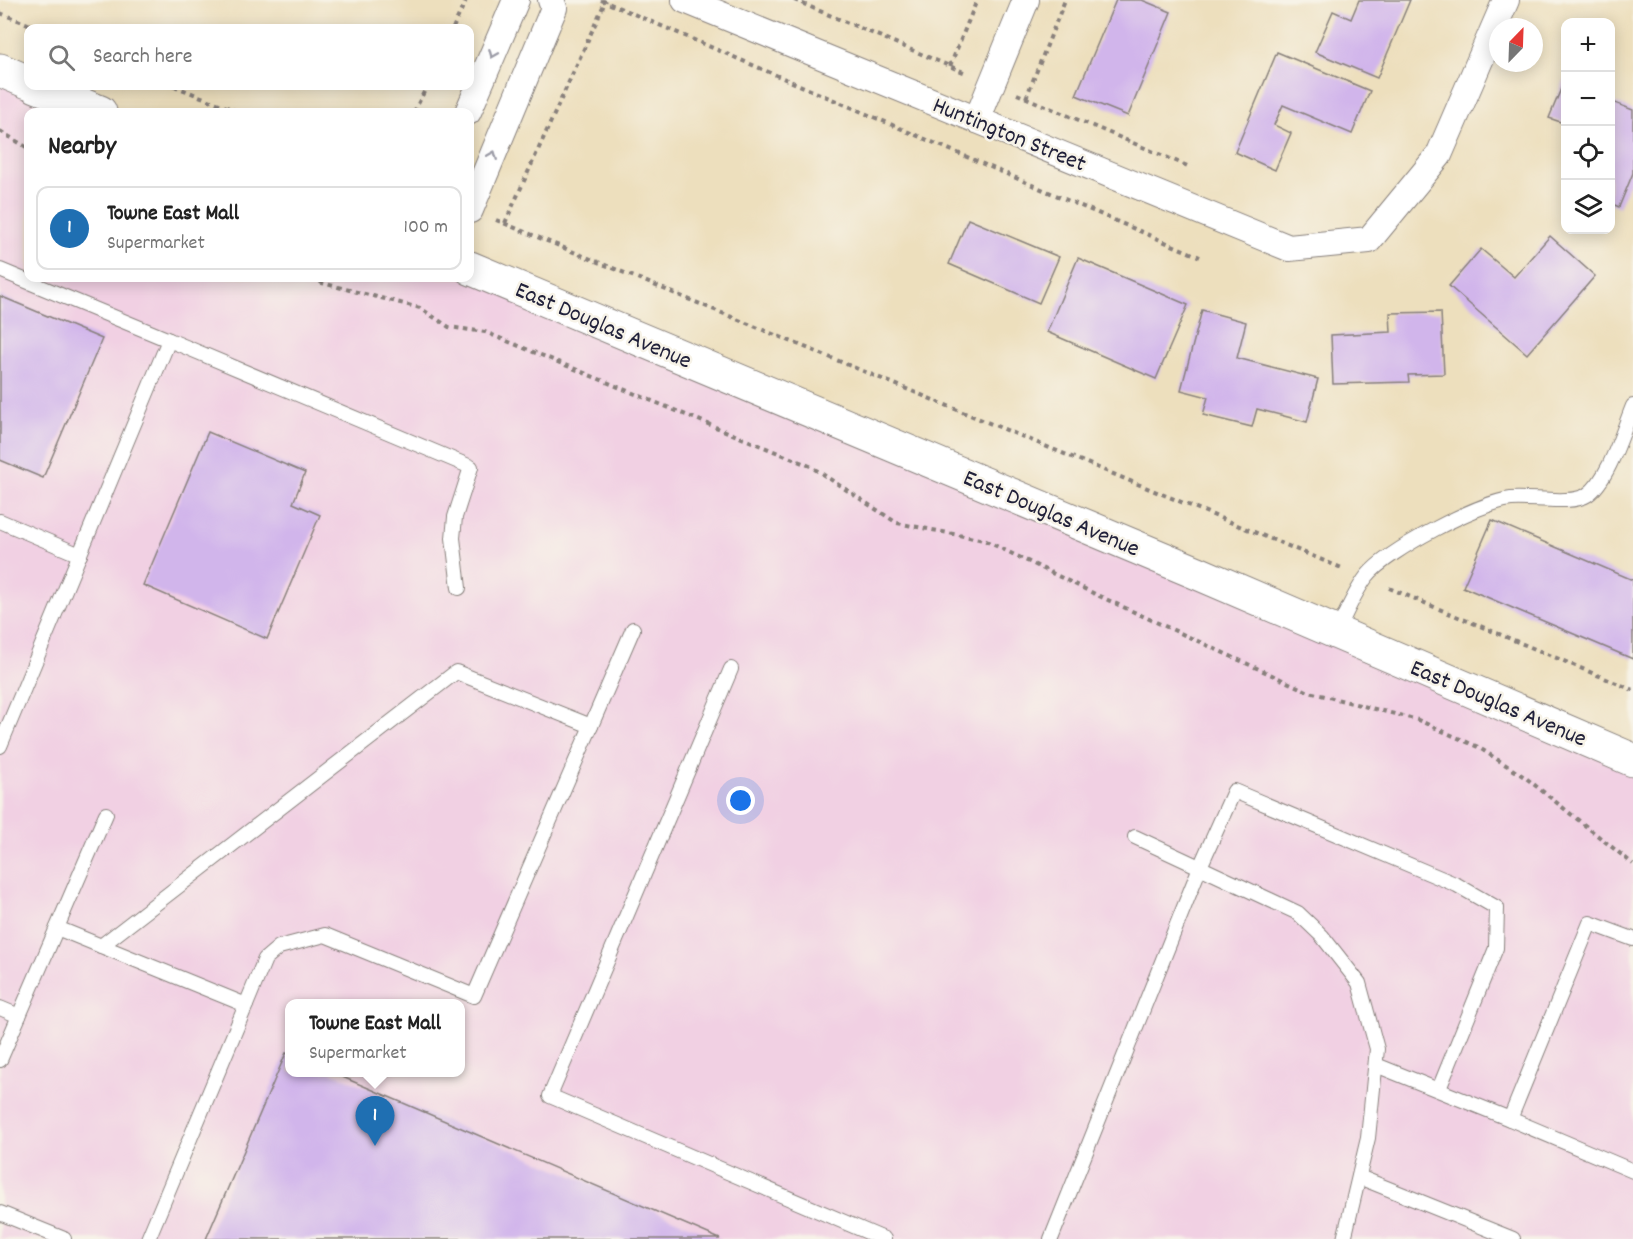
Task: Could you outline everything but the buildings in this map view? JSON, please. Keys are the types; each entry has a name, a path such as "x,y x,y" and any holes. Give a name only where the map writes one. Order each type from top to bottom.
{"street":[{"path":"470,108 516,0"},
{"path":"474,199 554,8 551,0"},
{"name":"Huntington Street","path":"685,0 1289,248 1369,240 1439,154 1506,0"},
{"path":"977,120 1026,0"},
{"path":"0,70 24,80"},
{"path":"46,90 90,108"},
{"name":"East Douglas Avenue","path":"474,270 1337,632 1633,760"}],"lane":[{"path":"0,270 24,280"},
{"path":"29,282 471,467 455,517 453,538 459,588"},
{"path":"0,746 169,340"},
{"path":"1337,632 1366,578 1393,554 1481,507 1510,499 1572,499 1589,494 1606,471 1633,406"},
{"path":"0,521 80,555"},
{"path":"148,1239 265,959 279,947 325,935 474,996 633,629"},
{"path":"731,669 550,1096 884,1239"},
{"path":"101,946 456,672 591,726"},
{"path":"1051,1239 1200,867 1234,791 1457,885 1497,908 1496,948 1439,1089"},
{"path":"0,1060 106,814"},
{"path":"1135,837 1298,912 1322,936 1359,983 1377,1049 1368,1138 1344,1239"},
{"path":"1510,1119 1590,923 1633,939"},
{"path":"57,928 246,1005"},
{"path":"0,1008 19,1016"},
{"path":"1376,1065 1439,1089 1633,1171"},
{"path":"1359,1177 1482,1233 1513,1239"},
{"path":"0,1213 64,1239"}],"path":[{"path":"455,24 466,0"},
{"path":"601,0 1200,257"},
{"path":"950,66 977,0"},
{"path":"1026,98 1065,0"},
{"path":"505,223 606,1"},
{"path":"0,13 28,24"},
{"path":"184,90 229,108"},
{"path":"416,108 424,90"},
{"path":"0,131 24,146"},
{"path":"474,211 1633,690"},
{"path":"320,282 420,308 449,327 484,332 810,466 897,523 984,540 1097,595 1309,692 1418,720 1478,747 1526,777 1633,864"}],"shaded area":[{"path":"0,72 24,82 24,90 44,90 88,108 24,108 24,282 474,282 474,280 1633,755 1633,1239 0,1239"}],"place":[{"name":"Towne East Mall","path":"375,1146"}]}
